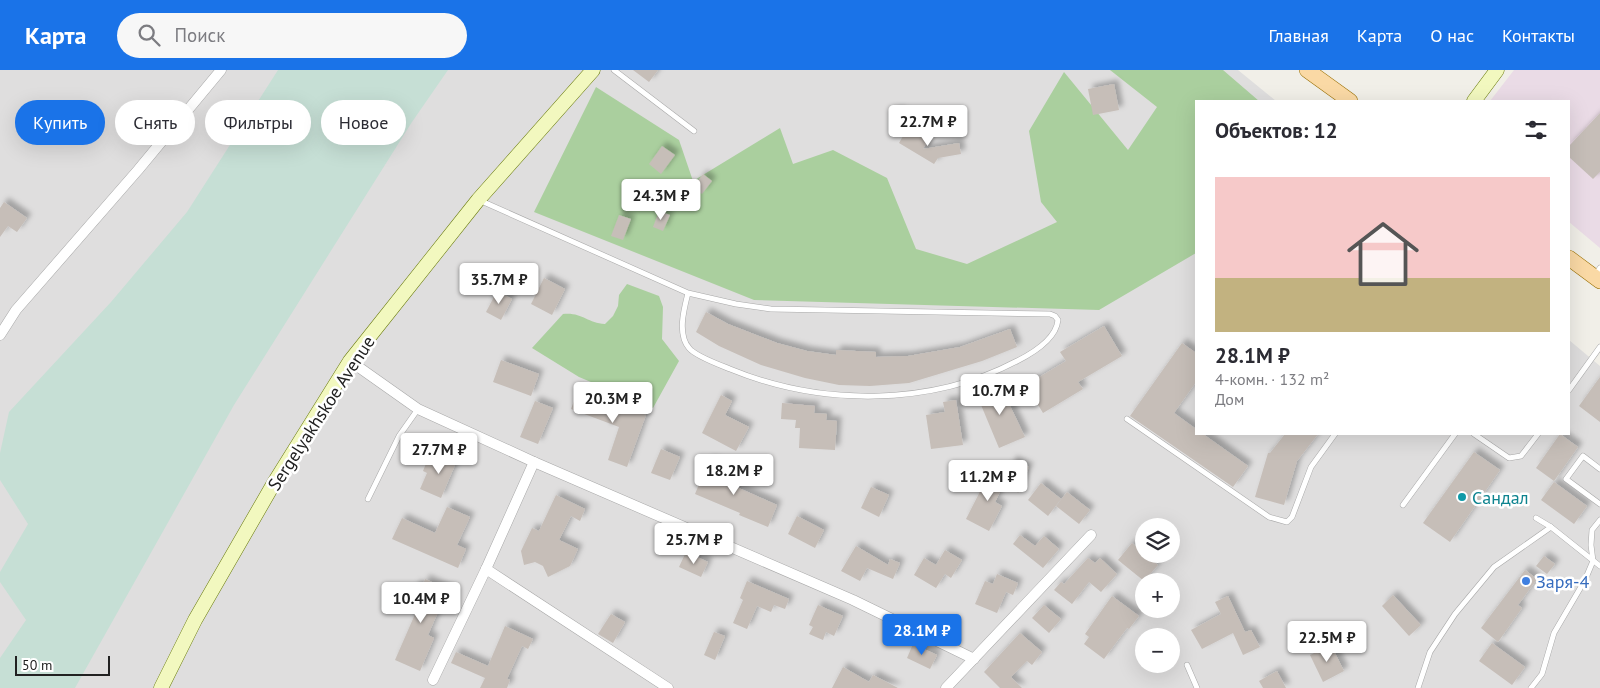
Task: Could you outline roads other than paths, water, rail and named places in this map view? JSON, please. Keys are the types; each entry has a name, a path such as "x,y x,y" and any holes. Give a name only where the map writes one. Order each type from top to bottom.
{"main road":[{"name":"Sergelyakhskoe Avenue","path":"161,688 195,620 274,483 350,361 478,200 593,70"},
{"path":"1307,70 1349,100"},
{"path":"1475,100 1497,70"},
{"path":"1570,259 1598,275"}],"street":[{"path":"0,335 16,310 138,170 220,70"},
{"path":"350,361 418,409 534,462 853,600 974,659"},
{"path":"433,680 534,462"},
{"path":"946,688 1091,535"},
{"path":"486,569 668,688"}],"lane":[{"path":"614,70 694,131"},
{"path":"478,200 688,293 736,304 771,309 1050,314 1058,320 1051,337 1028,356 1002,369 972,380 938,389 895,395 856,396 806,391 766,382 708,359 689,348 682,333 683,316 688,293"},
{"path":"1570,389 1600,347"},
{"path":"368,499 399,436 418,409"},
{"path":"1127,419 1269,517 1287,522 1292,517 1311,467 1334,435"},
{"path":"1404,504 1454,435"},
{"path":"1475,435 1509,458 1521,456 1537,435"},
{"path":"1600,469 1583,456 1566,480 1600,504"},
{"path":"1536,518 1600,566"},
{"path":"1532,688 1542,674 1554,633 1585,580 1593,561 1592,530 1600,520"},
{"path":"1418,688 1430,652 1455,614 1494,567 1551,528"},
{"path":"1187,665 1197,688"}],"place":[{"name":"Сандал","path":"1462,497"},
{"name":"Заря-4","path":"1526,581"}]}
